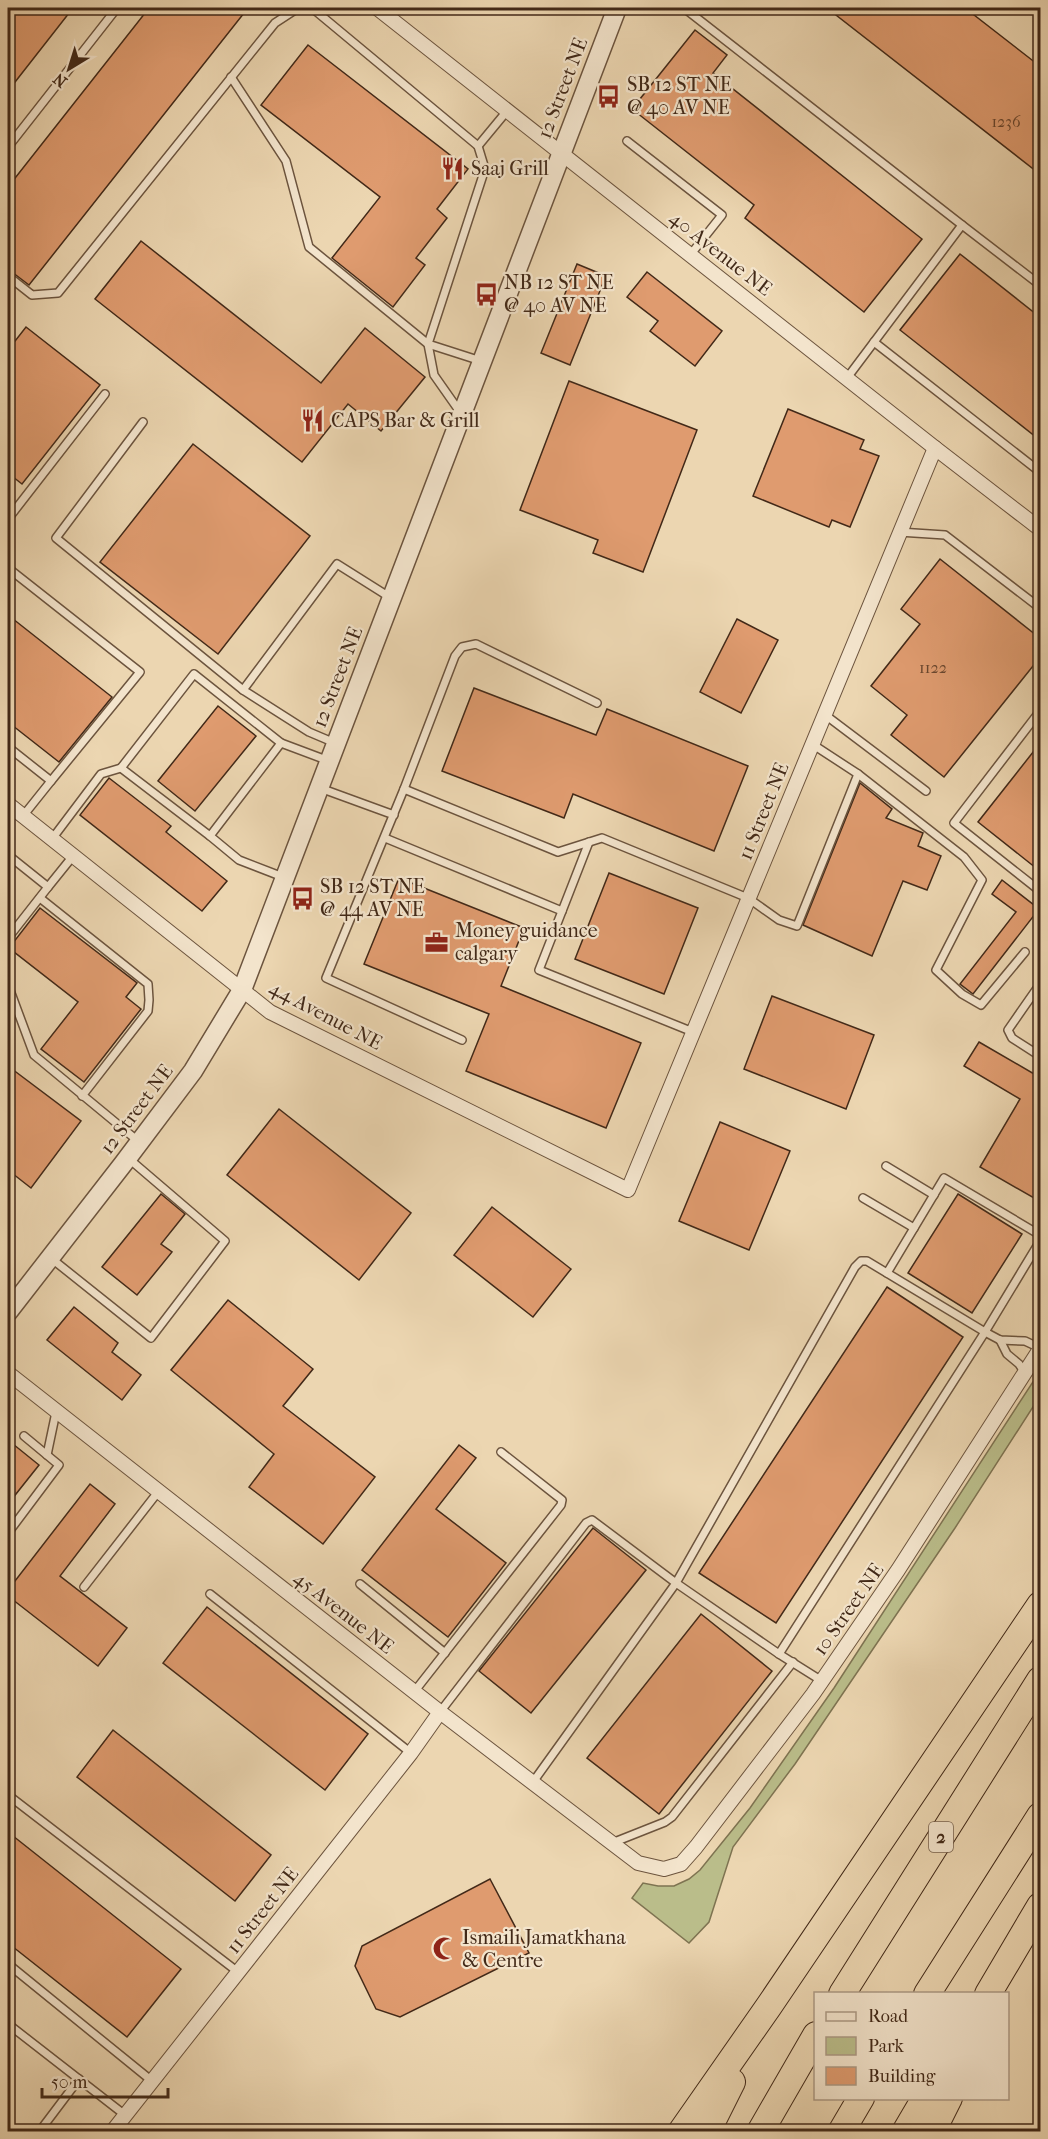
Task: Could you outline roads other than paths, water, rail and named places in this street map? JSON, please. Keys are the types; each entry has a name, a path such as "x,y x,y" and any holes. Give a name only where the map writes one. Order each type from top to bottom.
{"highway":[{"path":"681,2132 1041,1605"},
{"name":"2","path":"843,1992 1041,1680"},
{"path":"928,1992 1041,1816"},
{"path":"989,1992 1041,1906"},
{"path":"1007,1992 1041,1930"},
{"path":"707,2132 769,2006"},
{"path":"760,2132 814,2038"},
{"path":"841,2132 860,2100"},
{"path":"905,2132 924,2100"},
{"path":"932,2132 948,2100"}],"street":[{"name":"12 Street NE","path":"8,1312 193,1071 242,990 617,8"},
{"name":"40 Avenue NE","path":"384,10 934,448 1041,529"},
{"name":"11 Street NE","path":"628,1190 934,448"},
{"name":"44 Avenue NE","path":"8,804 270,1011 628,1190"},
{"name":"10 Street NE","path":"664,1869 681,1864 696,1847 822,1681 898,1570 1041,1348"},
{"name":"45 Avenue NE","path":"8,1373 414,1692 612,1843 639,1863 664,1869"},
{"name":"11 Street NE","path":"112,2132 411,1753 440,1712"}],"lane":[{"path":"8,147 117,8"},
{"path":"8,276 32,295 58,294 275,23 298,8"},
{"path":"312,8 478,146 484,169 428,344 434,375 462,414"},
{"path":"684,8 1041,285"},
{"path":"231,77 286,161 309,247 428,344 482,362"},
{"path":"478,146 508,110"},
{"path":"627,141 722,215 691,254"},
{"path":"847,378 962,225"},
{"path":"874,342 1041,472"},
{"path":"8,519 105,394"},
{"path":"143,422 56,537 243,690 309,732 336,743"},
{"path":"899,532 945,535 1041,608"},
{"path":"243,690 337,564 391,598"},
{"path":"8,568 140,672 23,816"},
{"path":"462,1040 326,978 385,838 455,656 462,647 476,644 597,703"},
{"path":"52,839 101,774 121,768 194,674 281,743 329,761"},
{"path":"1041,711 954,823 1041,891"},
{"path":"824,714 926,791"},
{"path":"210,836 281,743"},
{"path":"812,744 858,774 964,857 982,880 936,970 962,994 981,1005 1025,952"},
{"path":"8,747 51,781"},
{"path":"121,768 239,860 285,878"},
{"path":"404,789 558,852 602,838 748,898 779,920 797,926 858,774"},
{"path":"319,788 394,815"},
{"path":"385,838 562,911"},
{"path":"589,843 539,970 693,1032"},
{"path":"8,855 48,887"},
{"path":"8,938 73,856"},
{"path":"40,898 148,984 148,1011 82,1096"},
{"path":"1041,984 1008,1030 1012,1038 1041,1056"},
{"path":"8,985 34,1055 140,1142"},
{"path":"50,1257 151,1338 225,1241 128,1158"},
{"path":"886,1166 934,1195"},
{"path":"887,1273 945,1178 1041,1235"},
{"path":"863,1198 914,1228"},
{"path":"779,1654 986,1332 1041,1240"},
{"path":"532,1782 676,1583 855,1267 861,1261 867,1261 1000,1340 1025,1341 1041,1348"},
{"path":"1000,1340 1007,1354 1019,1364 1025,1373"},
{"path":"47,1455 56,1412"},
{"path":"8,1533 60,1465 24,1436"},
{"path":"414,1692 561,1505 562,1500 501,1452"},
{"path":"84,1587 158,1492"},
{"path":"440,1712 586,1523 592,1520 676,1583 822,1681"},
{"path":"360,1584 445,1653"},
{"path":"210,1594 411,1753"},
{"path":"612,1843 665,1822 672,1817 793,1662"},
{"path":"8,1795 238,1972"},
{"path":"8,1964 152,2081"},
{"path":"8,2024 125,2115"},
{"path":"39,2132 79,2079"}],"place":[{"name":"SB 12 ST NE @ 40 AV NE","path":"609,96"},
{"name":"Saaj Grill","path":"453,168"},
{"name":"NB 12 ST NE @ 40 AV NE","path":"486,294"},
{"name":"CAPS Bar & Grill","path":"313,420"},
{"name":"SB 12 ST NE @ 44 AV NE","path":"302,898"},
{"name":"Money guidance calgary","path":"437,942"},
{"name":"Ismaili Jamatkhana & Centre","path":"444,1949"}]}
